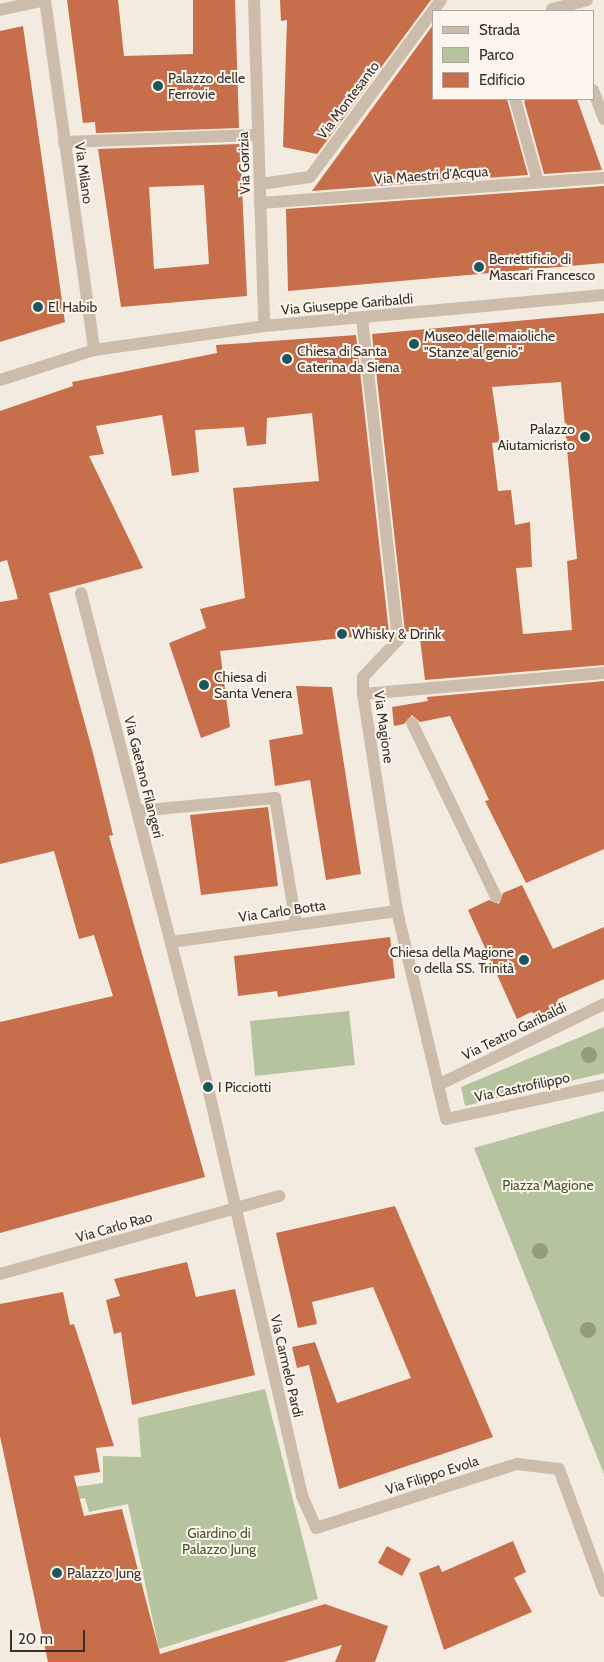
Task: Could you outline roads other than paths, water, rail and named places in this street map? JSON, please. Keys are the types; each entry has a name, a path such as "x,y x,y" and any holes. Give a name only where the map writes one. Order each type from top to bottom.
{"street":[{"path":"0,10 45,0"},
{"name":"Via Milano","path":"45,0 94,350"},
{"name":"Via Gorizia","path":"254,0 264,326"},
{"path":"551,7 587,0"},
{"name":"Via Montesanto","path":"260,184 310,176 432,12"},
{"path":"594,93 604,119"},
{"path":"515,100 538,182"},
{"path":"64,142 258,135"},
{"name":"Via Maestri d'Acqua","path":"260,203 604,178"},
{"name":"Via Giuseppe Garibaldi","path":"0,380 94,350 264,326 604,295"},
{"name":"Via Magione","path":"362,318 398,640 363,677 363,694 397,911 446,1119"},
{"name":"Via Gaetano Filangeri","path":"81,593 172,942 236,1208"},
{"path":"363,694 604,673"},
{"path":"412,723 496,897"},
{"path":"137,811 275,798 296,923"},
{"name":"Via Carlo Botta","path":"172,942 296,923 397,911"},
{"name":"Via Teatro Garibaldi","path":"438,1084 604,1004"},
{"name":"Via Castrofilippo","path":"446,1119 604,1086"},
{"name":"Via Carlo Rao","path":"0,1274 279,1196"},
{"name":"Via Carmelo Pardi","path":"236,1208 302,1496 316,1528"},
{"name":"Via Filippo Evola","path":"316,1528 517,1464 559,1469 604,1591"}],"place":[{"name":"Palazzo delle Ferrovie","path":"158,86"},
{"name":"Berrettificio di Mascari Francesco","path":"479,267"},
{"name":"El Habib","path":"38,307"},
{"name":"Museo delle maioliche \"Stanze al genio\"","path":"414,344"},
{"name":"Chiesa di Santa Caterina da Siena","path":"287,359"},
{"name":"Palazzo Aiutamicristo","path":"585,437"},
{"name":"Whisky & Drink","path":"342,634"},
{"name":"Chiesa di Santa Venera","path":"204,685"},
{"name":"Chiesa della Magione o della SS. Trinità","path":"524,960"},
{"name":"I Picciotti","path":"208,1087"},
{"name":"Palazzo Jung","path":"57,1573"}],"park label":[{"name":"Piazza Magione","path":"548,1185"},
{"name":"Giardino di Palazzo Jung","path":"219,1542"}]}
